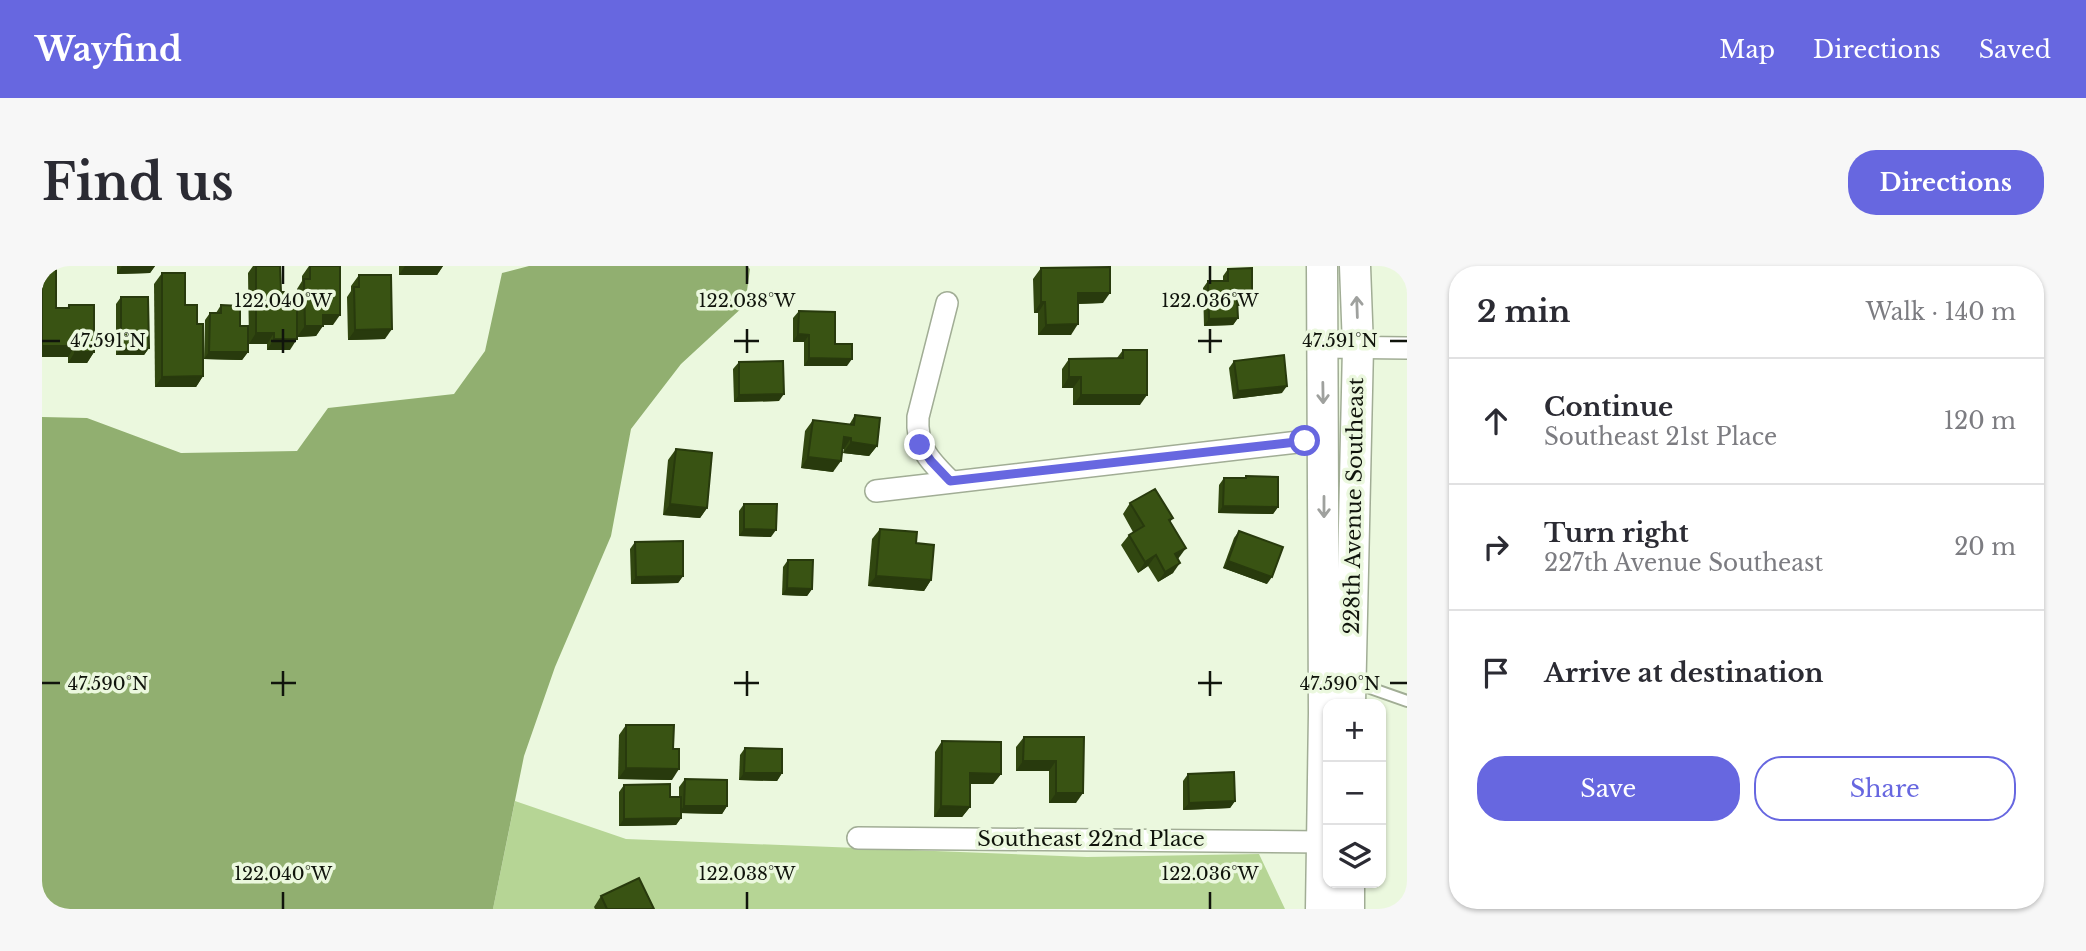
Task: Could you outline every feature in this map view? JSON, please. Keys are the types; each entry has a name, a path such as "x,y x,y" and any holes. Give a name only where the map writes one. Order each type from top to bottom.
{"main road":[{"name":"228th Avenue Southeast","path":"1322,266 1323,825"},
{"name":"228th Avenue Southeast","path":"1350,692 1358,347 1355,266"},
{"path":"1324,557 1337,614 1340,655 1350,692"},
{"name":"228th Avenue Southeast","path":"1321,909 1323,842"},
{"path":"1349,888 1349,909"}],"street":[{"path":"947,303 918,417 917,432 920,445 950,481"},
{"path":"1321,346 1407,348"},
{"path":"876,491 1324,439"},
{"name":"Southeast 22nd Place","path":"858,838 1323,842"}],"lane":[{"path":"1350,692 1407,701"}],"shaded area":[{"path":"529,266 747,266 750,269 745,305 681,364 631,429 611,536 555,667 524,756 493,909 42,909 42,417 87,418 181,453 297,451 328,408 454,394 485,351 502,273"},
{"path":"515,801 626,839 1087,857 1259,854 1285,909 493,909"}],"building":[{"path":"42,266 56,266 56,308 94,305 94,352 75,352 75,346 42,346"},
{"path":"256,266 280,266 281,292 287,292 287,302 297,302 297,339 274,339 274,333 256,333"},
{"path":"310,266 340,266 340,315 323,315 323,326 305,326 304,279 310,279"},
{"path":"1110,267 1110,293 1078,293 1078,324 1046,325 1045,302 1041,302 1041,268"},
{"path":"1252,268 1252,299 1237,299 1238,318 1209,319 1208,281 1228,281 1228,269"},
{"path":"162,273 185,273 185,305 197,305 197,324 203,324 203,376 162,377"},
{"path":"359,275 391,275 392,329 355,330 354,287 359,287"},
{"path":"121,297 148,297 149,348 121,348"},
{"path":"221,305 240,306 240,326 248,326 248,352 209,352 210,313 221,313"},
{"path":"799,311 835,312 835,344 852,344 852,359 809,358 809,335 798,334"},
{"path":"1123,350 1147,350 1147,395 1081,395 1081,377 1069,377 1069,359 1123,358"},
{"path":"1284,355 1287,386 1238,391 1234,361"},
{"path":"783,361 784,394 739,395 739,362"},
{"path":"855,415 880,418 877,446 851,442 851,438 844,437 841,461 808,457 813,420 854,425"},
{"path":"676,449 712,453 707,508 670,504"},
{"path":"1278,477 1278,507 1223,506 1224,478"},
{"path":"1155,489 1173,518 1169,520 1186,548 1175,554 1180,563 1165,572 1156,555 1145,562 1129,535 1144,526 1130,503"},
{"path":"744,504 777,504 776,530 744,529"},
{"path":"880,529 917,532 916,543 934,545 931,580 876,576"},
{"path":"1239,531 1283,547 1272,577 1228,561"},
{"path":"683,541 683,576 636,577 635,542"},
{"path":"788,560 813,560 812,589 787,588"},
{"path":"626,725 674,725 673,749 679,749 679,769 626,768"},
{"path":"1024,737 1084,737 1083,793 1056,793 1056,761 1023,761"},
{"path":"942,741 1001,742 1001,774 970,773 970,807 941,806"},
{"path":"745,748 782,749 782,773 744,773"},
{"path":"1234,772 1235,801 1189,803 1188,774"},
{"path":"685,779 727,780 727,806 684,806"},
{"path":"670,784 670,797 681,797 681,818 624,819 624,785"},
{"path":"639,878 654,909 607,909 601,896"}],"route":[{"path":"920,445 950,481 1305,441"}]}
